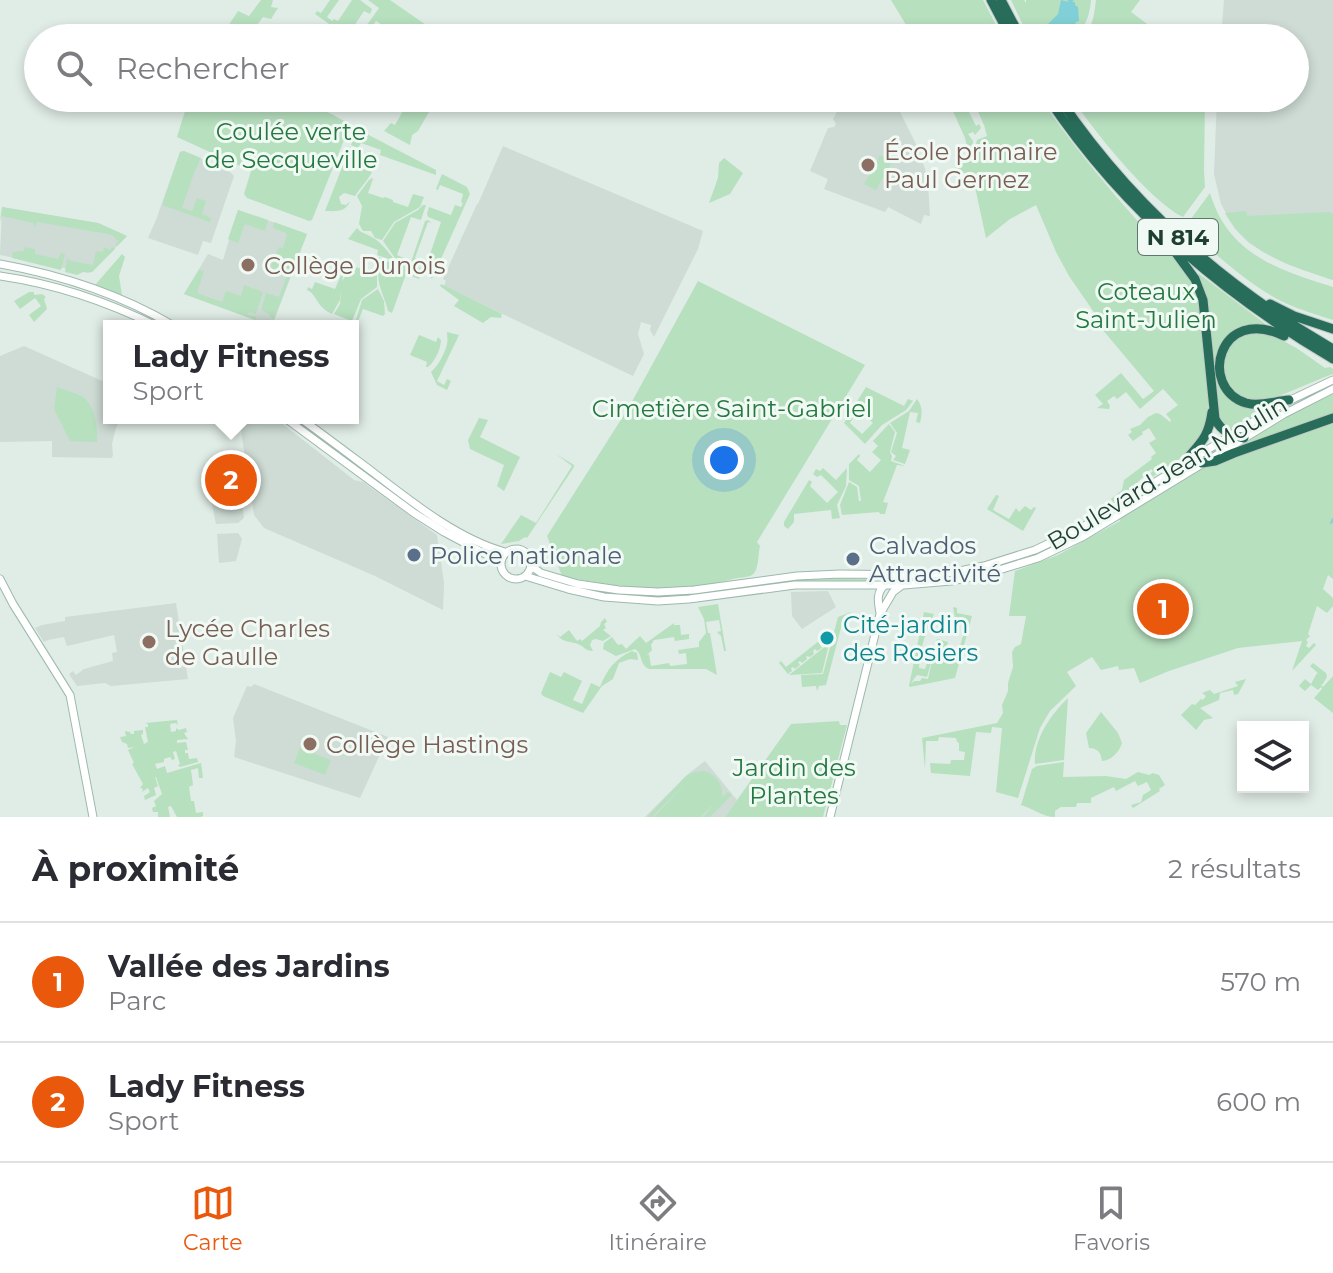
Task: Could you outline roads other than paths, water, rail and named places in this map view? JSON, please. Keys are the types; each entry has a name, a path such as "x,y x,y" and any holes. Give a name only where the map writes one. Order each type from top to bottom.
{"highway":[{"path":"991,0 1004,24"},
{"path":"1001,0 1014,24"},
{"name":"N 814","path":"1058,112 1105,173 1169,240 1234,294 1333,359"},
{"name":"N 814","path":"1069,112 1108,164 1162,222 1205,261 1301,331 1333,349"},
{"path":"1169,240 1201,292 1212,405 1205,438 1182,465"},
{"path":"1259,302 1269,303 1294,316 1333,329"},
{"path":"1289,400 1262,404 1241,400 1229,392 1222,381 1220,360 1228,340 1241,331 1260,328 1300,340"},
{"path":"1212,405 1217,423 1231,435 1244,438"},
{"path":"1202,463 1333,418"}],"main road":[{"path":"0,264 85,285 163,320"},
{"path":"0,276 45,284 98,300 142,320"},
{"path":"146,311 150,320"},
{"name":"Boulevard Jean Moulin","path":"531,566 541,573 578,584 658,592 797,576 905,576 984,566 1047,545 1081,528 1289,400 1333,380"},
{"name":"Boulevard Jean Moulin","path":"885,585 951,581 1038,558 1084,536 1294,408 1333,389"},
{"path":"293,424 414,513 501,565"},
{"path":"308,424 442,523 505,552"},
{"path":"513,549 524,551 530,558 531,566 525,576 509,578 504,573 501,565 505,552 513,549"},
{"path":"525,576 573,591 647,601 689,599 795,585 885,585"},
{"path":"872,576 885,585"},
{"name":"Boulevard Jean Moulin","path":"885,585 905,576"},
{"path":"0,579 70,695 93,817"},
{"path":"830,817 882,611 885,585"},
{"path":"882,611 893,592 904,585"}],"water":[{"path":"1061,0 1074,0 1072,2 1078,7 1079,21 1075,24 1048,24 1058,14"}],"waterway":[{"path":"1331,523 1333,519"}],"place":[{"name":"École primaire Paul Gernez","path":"868,165"},
{"name":"Collège Dunois","path":"248,265"},
{"name":"Lady Fitness","path":"231,480"},
{"name":"Police nationale","path":"414,555"},
{"name":"Calvados Attractivité","path":"853,559"},
{"name":"Vallée des Jardins","path":"1163,609"},
{"name":"Cité-jardin des Rosiers","path":"827,638"},
{"name":"Lycée Charles de Gaulle","path":"149,642"},
{"name":"Collège Hastings","path":"310,744"}],"park label":[{"name":"Coulée verte de Secqueville","path":"291,145"},
{"name":"Coteaux Saint-Julien","path":"1146,305"},
{"name":"Cimetière Saint-Gabriel","path":"732,408"},
{"name":"Jardin des Plantes","path":"794,781"}]}
